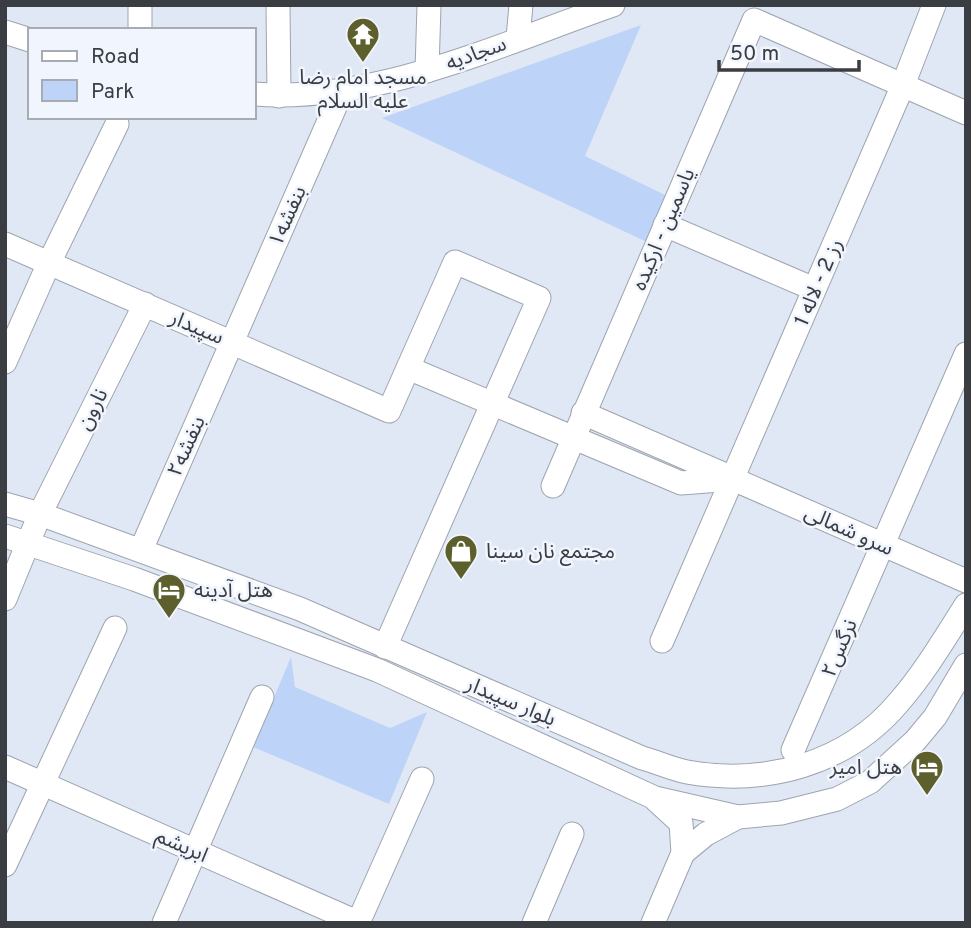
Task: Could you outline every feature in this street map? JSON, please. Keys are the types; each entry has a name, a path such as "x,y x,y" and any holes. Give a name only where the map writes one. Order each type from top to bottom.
{"street":[{"path":"140,5 140,28"},
{"path":"278,5 279,96"},
{"path":"427,71 429,5"},
{"path":"518,38 521,5"},
{"name":"سجادیه","path":"256,94 279,96 359,89 427,71 613,5"},
{"name":"رز 2 - لاله 1","path":"662,641 903,85 934,5"},
{"name":"یاسمین - ارکیده","path":"553,486 754,20 903,85"},
{"path":"5,32 28,39"},
{"path":"903,85 966,113"},
{"name":"بنفشه۱","path":"232,342 342,91"},
{"path":"5,362 48,263 117,124"},
{"path":"665,225 814,289"},
{"name":"سپیدار","path":"5,244 389,411 408,368"},
{"path":"386,647 539,298 455,262 408,368"},
{"name":"نارون","path":"5,599 16,539 40,514 145,304"},
{"name":"بنفشه۲","path":"141,550 232,342"},
{"name":"نرگس۲","path":"793,750 966,354"},
{"name":"سرو شمالی","path":"408,368 681,483 733,479"},
{"name":"سرو شمالی","path":"583,413 966,581"},
{"name":"بلوار سپیدار","path":"5,505 40,514 300,609 642,758 687,772 739,777 781,773 818,761 865,735 898,704 922,673 966,605"},
{"name":"بلوار سپیدار","path":"16,539 160,589 377,670 655,798 738,817 781,814 837,799 870,782 915,741 935,717 966,665"},
{"path":"5,865 115,628"},
{"path":"164,923 262,697"},
{"name":"ابریشم","path":"5,767 358,923"},
{"path":"358,923 422,779"},
{"path":"653,923 683,853 681,823 655,798"},
{"path":"683,853 706,834 738,817"},
{"path":"534,923 572,834"}],"green space":[{"path":"641,25 585,156 667,196 647,242 382,118"},
{"path":"291,657 295,687 390,728 427,712 389,804 253,747"}],"place":[{"name":"مسجد امام رضا علیه السلام","path":"363,64"},
{"name":"مجتمع نان سینا","path":"461,581"},
{"name":"هتل آدینه","path":"169,620"},
{"name":"هتل امیر","path":"927,797"}]}
